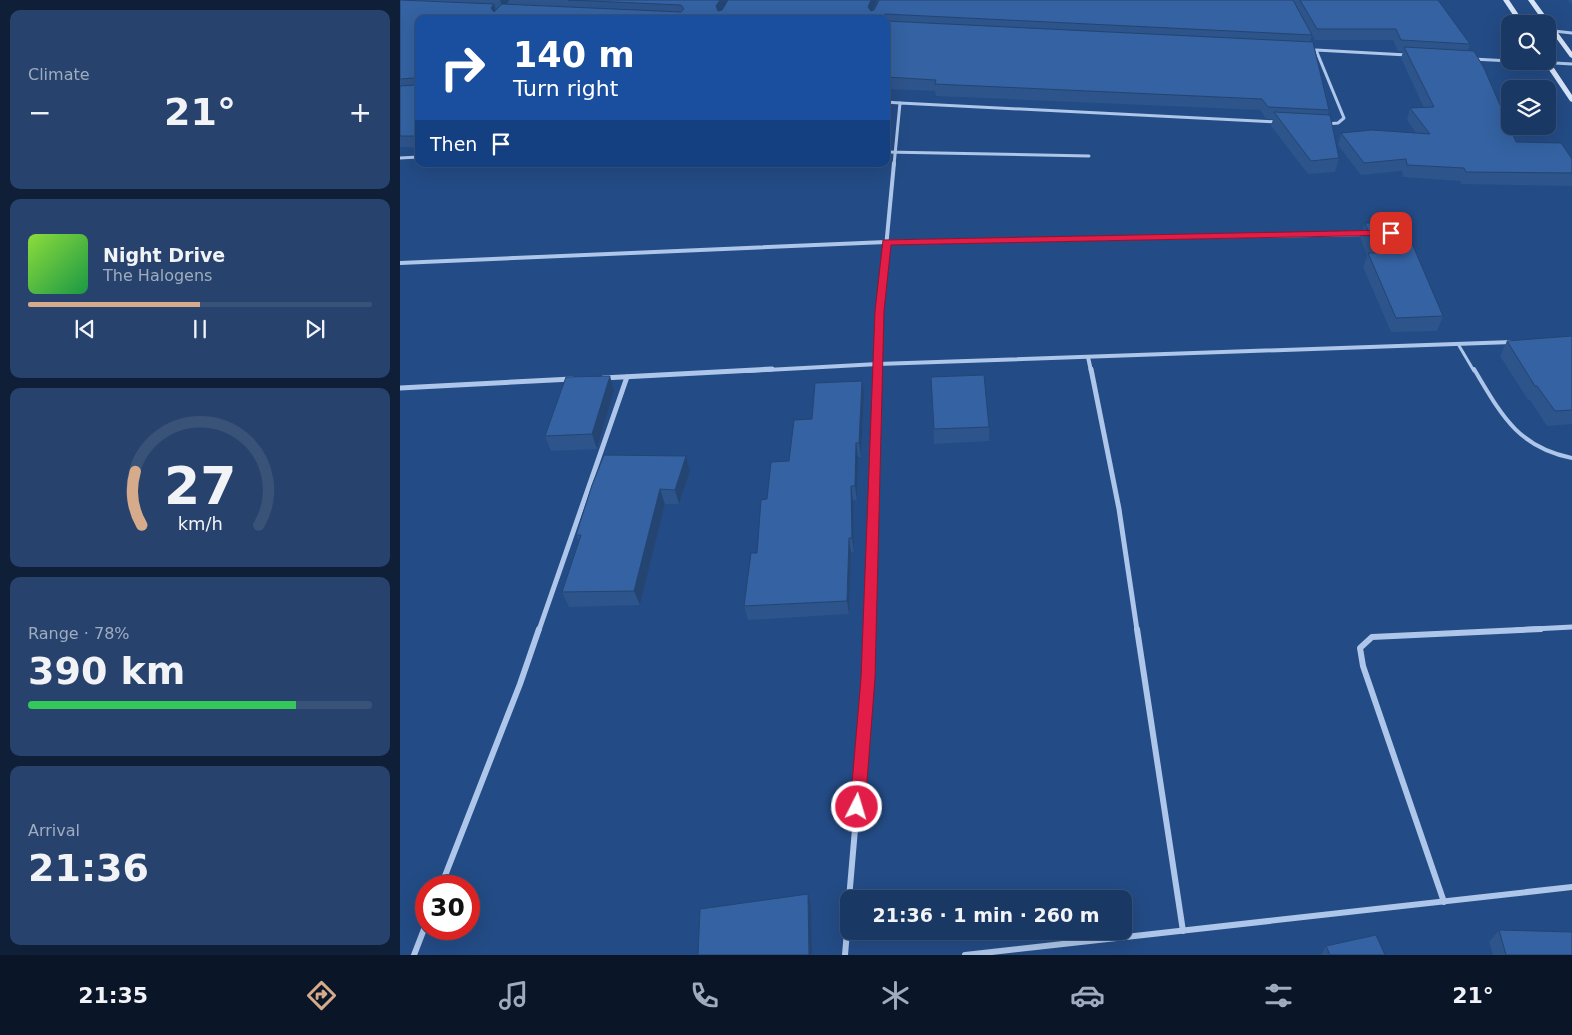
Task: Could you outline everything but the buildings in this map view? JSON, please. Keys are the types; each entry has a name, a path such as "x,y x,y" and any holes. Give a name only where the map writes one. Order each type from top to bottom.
{"main road":[{"path":"1506,0 1516,15"},
{"path":"1530,0 1541,15"},
{"path":"1556,35 1572,56"},
{"path":"1552,70 1572,100"}],"street":[{"path":"1556,32 1572,32"},
{"path":"1311,42 1344,118 1338,123 1324,124"},
{"path":"1316,50 1413,55"},
{"path":"1471,59 1501,61"},
{"path":"1556,63 1572,64"},
{"path":"890,102 1285,122"},
{"path":"851,890 868,678 880,311 900,103"},
{"path":"890,152 1089,156"},
{"path":"400,158 415,158"},
{"path":"400,263 886,242 1372,234"},
{"path":"597,378 878,364 1515,342"},
{"path":"1088,357 1119,509 1183,931"},
{"path":"445,875 520,684 627,377"},
{"path":"400,388 577,379"},
{"path":"1444,902 1363,666 1360,648 1372,637 1572,626"},
{"path":"965,955 1572,887"},
{"path":"414,955 420,940"},
{"path":"845,955 846,940"}],"lane":[{"path":"1458,344 1508,420 1528,442 1552,454 1572,458"}],"route":[{"path":"857,807 868,678 880,311 886,242 1391,233"}]}
